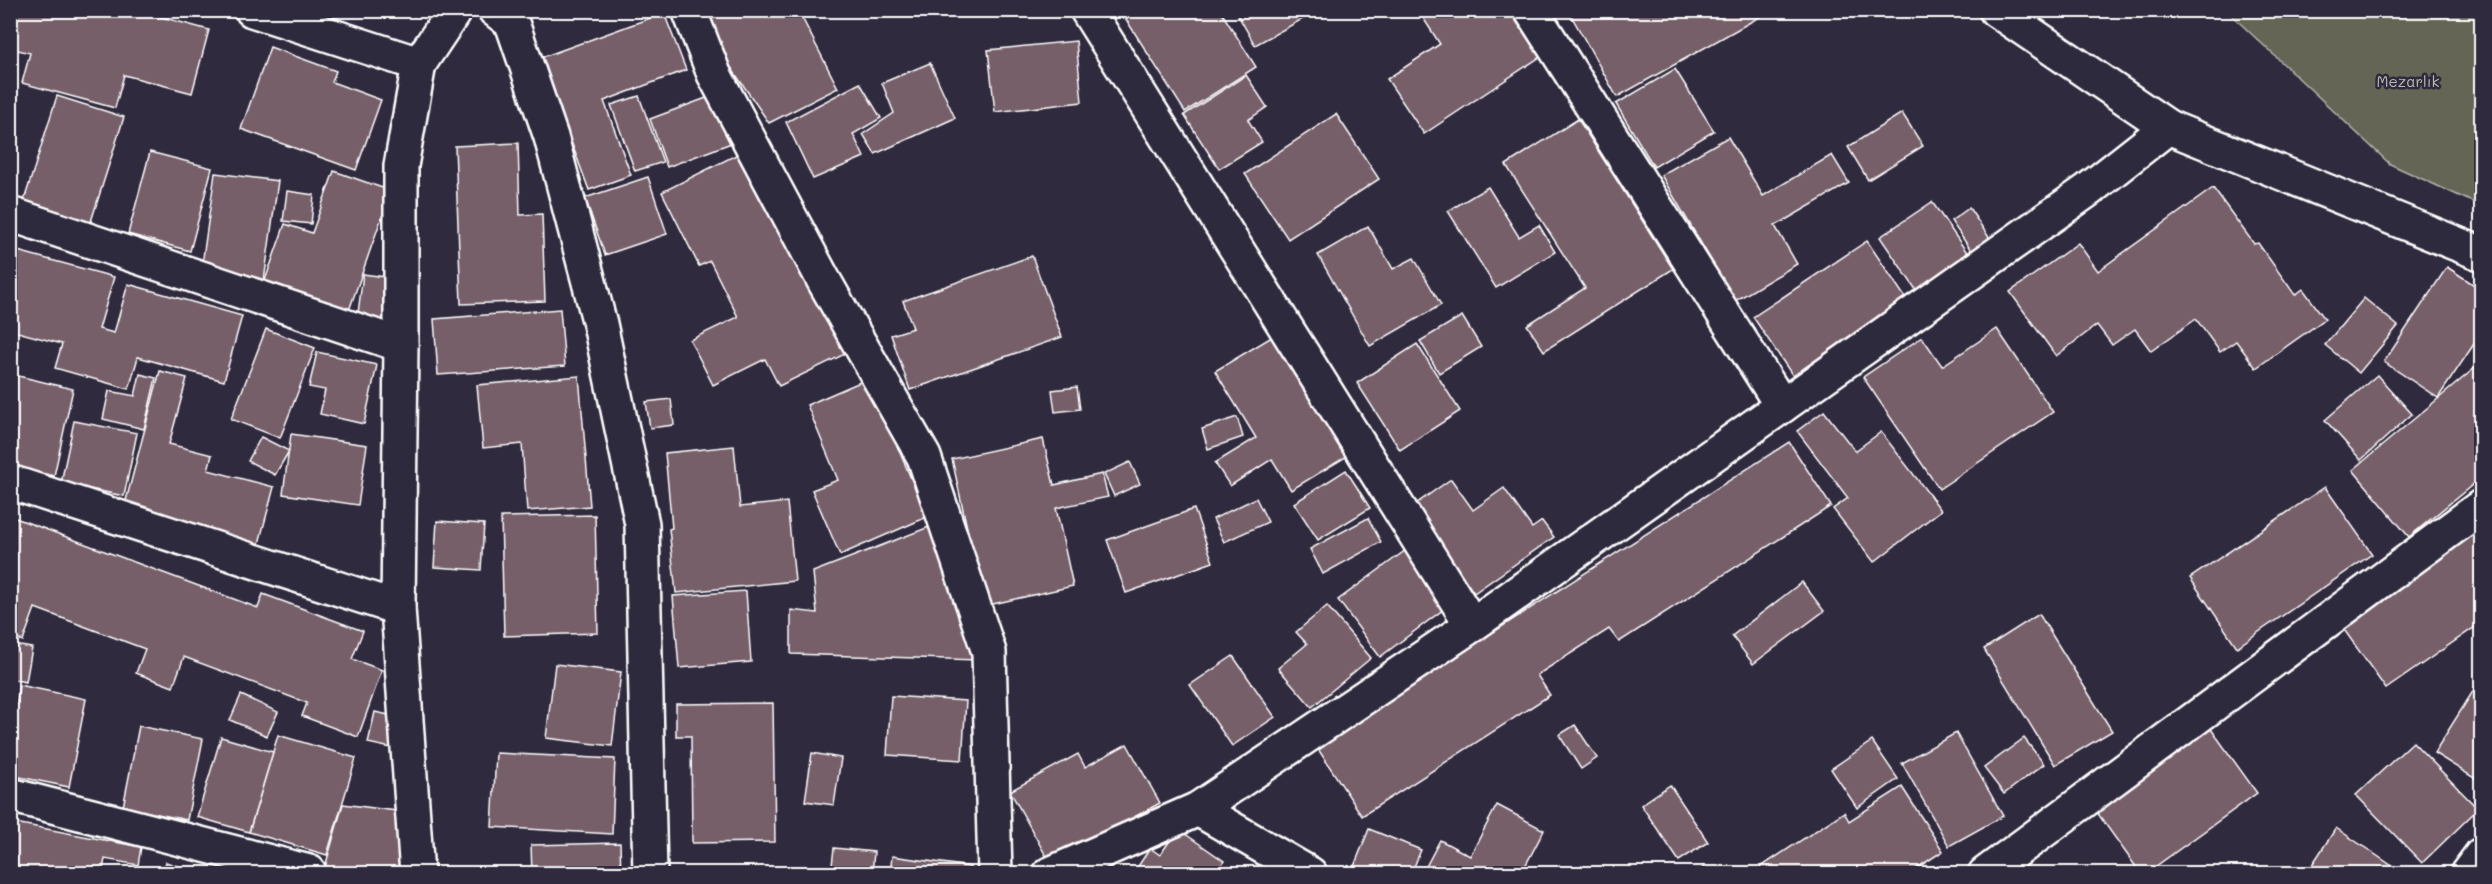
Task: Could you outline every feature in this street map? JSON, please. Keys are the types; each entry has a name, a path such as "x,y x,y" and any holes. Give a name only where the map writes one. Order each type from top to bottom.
{"street":[{"path":"252,10 419,63"},
{"path":"417,873 398,608 401,166 419,63 455,10"},
{"path":"495,10 512,23 551,137 600,324 642,524 650,873"},
{"path":"689,10 714,74 824,279 924,457 989,652 995,873"},
{"path":"1087,10 1472,625"},
{"path":"1530,10 1782,406"},
{"path":"1996,10 2168,127 2481,254"},
{"path":"1050,873 1198,809 1472,625 2088,190 2168,127"},
{"path":"10,214 401,345"},
{"path":"10,482 398,608"},
{"path":"1985,873 2481,507"},
{"path":"10,795 309,873"},
{"path":"1198,809 1310,873"},
{"path":"2467,873 2481,854"}],"green space":[{"name":"Mezarlık","path":"2227,11 2481,11 2481,206 2390,164"}],"building":[{"path":"10,10 136,10 209,30 192,93 124,75 115,108 22,83 30,53 10,48"},
{"path":"354,10 384,10 383,16"},
{"path":"708,10 798,10 838,88 769,123 721,53"},
{"path":"1120,10 1220,10 1256,67 1185,112"},
{"path":"1235,10 1307,10 1310,15 1255,45"},
{"path":"1418,10 1509,10 1540,57 1424,134 1387,79 1440,44"},
{"path":"1568,10 1772,10 1617,97"},
{"path":"664,13 686,70 604,101 631,175 589,190 540,58"},
{"path":"1076,41 1082,102 995,112 988,50"},
{"path":"270,47 336,71 332,82 381,100 356,170 241,129"},
{"path":"930,63 955,118 875,154 863,134 894,113 882,83"},
{"path":"1675,69 1714,131 1654,167 1616,104"},
{"path":"1246,75 1267,107 1248,120 1262,142 1219,169 1184,115"},
{"path":"860,83 881,118 853,134 864,157 813,179 786,122"},
{"path":"717,94 734,142 667,167 650,119"},
{"path":"57,96 124,117 88,231 21,210"},
{"path":"639,96 663,162 635,171 611,105"},
{"path":"1902,113 1923,146 1868,180 1848,147"},
{"path":"1336,114 1379,179 1288,239 1245,174"},
{"path":"1578,119 1673,269 1544,351 1527,325 1585,288 1506,165"},
{"path":"1728,137 1763,196 1832,155 1849,183 1775,226 1797,264 1735,301 1661,175"},
{"path":"518,143 520,215 542,214 545,301 461,304 455,146"},
{"path":"744,151 845,354 779,386 765,359 713,385 690,340 738,317 710,261 699,266 662,192"},
{"path":"150,152 212,168 190,251 128,234"},
{"path":"334,171 391,191 347,316 263,286 285,224 312,233"},
{"path":"215,173 278,181 264,281 201,272"},
{"path":"648,177 667,234 605,255 585,198"},
{"path":"1488,187 1519,237 1539,225 1555,252 1496,288 1448,211"},
{"path":"2213,188 2254,244 2258,243 2295,295 2303,289 2325,319 2256,368 2236,341 2220,352 2196,319 2151,351 2135,329 2112,345 2097,325 2056,356 2010,292 2078,243 2098,271"},
{"path":"287,191 314,195 311,224 283,221"},
{"path":"1932,202 1975,264 1923,300 1880,237"},
{"path":"1969,208 1995,246 1977,259 1951,221"},
{"path":"1368,226 1393,269 1414,258 1441,305 1370,346 1318,255"},
{"path":"1867,241 1911,306 1797,382 1753,317"},
{"path":"10,249 114,277 99,329 114,333 128,284 242,316 224,381 138,357 129,389 55,368 62,344 10,330"},
{"path":"1032,256 1062,337 910,390 891,335 913,328 903,301"},
{"path":"2447,267 2482,290 2482,332 2438,398 2384,362"},
{"path":"363,274 393,278 386,325 357,321"},
{"path":"2364,298 2398,326 2359,373 2325,345"},
{"path":"560,309 565,366 438,375 434,319"},
{"path":"1462,316 1481,347 1439,373 1420,341"},
{"path":"266,329 315,348 280,438 231,419"},
{"path":"1997,329 2053,412 1939,489 1863,377 1922,337 1942,366"},
{"path":"1275,335 1349,455 1291,490 1272,459 1230,486 1215,463 1256,438 1215,371"},
{"path":"1417,344 1460,411 1400,450 1357,383"},
{"path":"317,352 377,365 364,424 320,414 325,390 309,387"},
{"path":"2482,362 2482,477 2409,537 2353,470"},
{"path":"160,371 187,378 169,444 212,455 208,470 274,487 257,551 122,516"},
{"path":"10,374 73,389 54,476 10,466"},
{"path":"140,374 156,378 144,429 103,419 109,391 135,396"},
{"path":"2377,375 2412,414 2361,460 2325,420"},
{"path":"579,376 590,506 527,511 522,444 483,448 477,385"},
{"path":"874,376 902,443 897,445 927,517 840,555 812,490 838,480 807,405"},
{"path":"1077,387 1080,409 1055,412 1052,390"},
{"path":"671,399 674,425 650,428 646,402"},
{"path":"1824,411 1855,451 1881,432 1941,510 1874,562 1833,509 1848,498 1797,431"},
{"path":"1237,417 1243,437 1208,449 1202,429"},
{"path":"74,421 137,433 124,496 61,483"},
{"path":"291,434 367,445 358,505 283,494"},
{"path":"261,437 289,451 275,475 248,461"},
{"path":"1043,439 1054,485 1102,474 1108,497 1056,508 1073,586 984,606 952,459"},
{"path":"1789,442 1831,506 1619,642 1609,629 1537,675 1550,695 1362,816 1316,746"},
{"path":"734,446 740,507 787,502 795,581 676,593 669,529 672,528 665,453"},
{"path":"1130,462 1140,484 1114,496 1104,474"},
{"path":"1346,470 1370,508 1318,540 1294,503"},
{"path":"1451,479 1473,510 1504,488 1532,528 1542,521 1554,537 1474,593 1413,506"},
{"path":"2325,487 2372,554 2237,647 2190,578"},
{"path":"1256,498 1268,522 1224,542 1213,519"},
{"path":"1194,509 1213,562 1126,593 1107,540"},
{"path":"595,515 598,633 504,636 501,517"},
{"path":"10,516 258,608 263,594 363,631 352,659 382,670 358,737 302,716 307,703 184,657 173,687 136,673 145,649 35,608 23,641 10,636"},
{"path":"1368,518 1381,542 1323,574 1310,549"},
{"path":"437,521 484,524 481,570 434,567"},
{"path":"942,522 978,660 791,654 791,610 817,613 813,572"},
{"path":"2482,523 2482,622 2386,689 2340,624"},
{"path":"1406,550 1448,606 1380,657 1338,600"},
{"path":"1802,582 1824,611 1753,664 1732,636"},
{"path":"746,591 751,662 679,668 673,596"},
{"path":"1327,606 1371,658 1312,707 1278,668 1307,644 1296,632"},
{"path":"2039,614 2112,731 2055,765 1984,649"},
{"path":"10,644 32,648 26,682 10,679"},
{"path":"1233,656 1275,717 1232,746 1190,685"},
{"path":"555,664 621,672 612,746 546,738"},
{"path":"2482,677 2482,783 2434,753"},
{"path":"19,685 86,699 69,787 10,775 10,701 17,702"},
{"path":"241,695 278,712 267,736 230,720"},
{"path":"891,696 966,701 962,760 887,755"},
{"path":"773,703 775,842 692,843 691,736 676,736 676,704"},
{"path":"375,712 403,718 396,749 368,743"},
{"path":"2206,722 2257,793 2145,874 2141,874 2091,804"},
{"path":"1575,725 1597,758 1581,769 1559,735"},
{"path":"139,726 203,739 187,820 123,807"},
{"path":"1956,733 2003,816 1949,846 1902,763"},
{"path":"278,735 356,758 327,855 249,832"},
{"path":"221,737 273,752 249,832 197,817"},
{"path":"2024,738 2044,764 2004,794 1984,768"},
{"path":"1872,741 1898,779 1857,808 1831,769"},
{"path":"2413,742 2478,809 2422,863 2356,795"},
{"path":"1127,744 1160,803 1050,863 1010,791 1078,754 1085,767"},
{"path":"496,753 615,759 612,834 492,827"},
{"path":"812,753 841,758 834,805 805,801"},
{"path":"1670,785 1708,842 1679,861 1641,805"},
{"path":"1902,787 1943,851 1908,874 1750,874 1844,812 1849,821"},
{"path":"343,804 404,812 407,874 323,874"},
{"path":"1497,805 1544,830 1521,874 1422,874 1440,840 1470,856"},
{"path":"10,822 141,847 138,865 105,859 102,874 10,874"},
{"path":"2336,828 2404,874 2306,874"},
{"path":"1178,829 1224,861 1216,874 1133,874 1150,848 1160,855"},
{"path":"1369,829 1421,850 1411,874 1351,874"},
{"path":"620,843 621,874 532,874 531,845"},
{"path":"834,848 874,852 872,874 831,874"},
{"path":"892,856 970,867 969,874 890,874"},
{"path":"2020,859 2031,874 2000,874"},
{"path":"166,862 199,874 162,874"},
{"path":"1704,866 1712,874 1697,874"}]}
